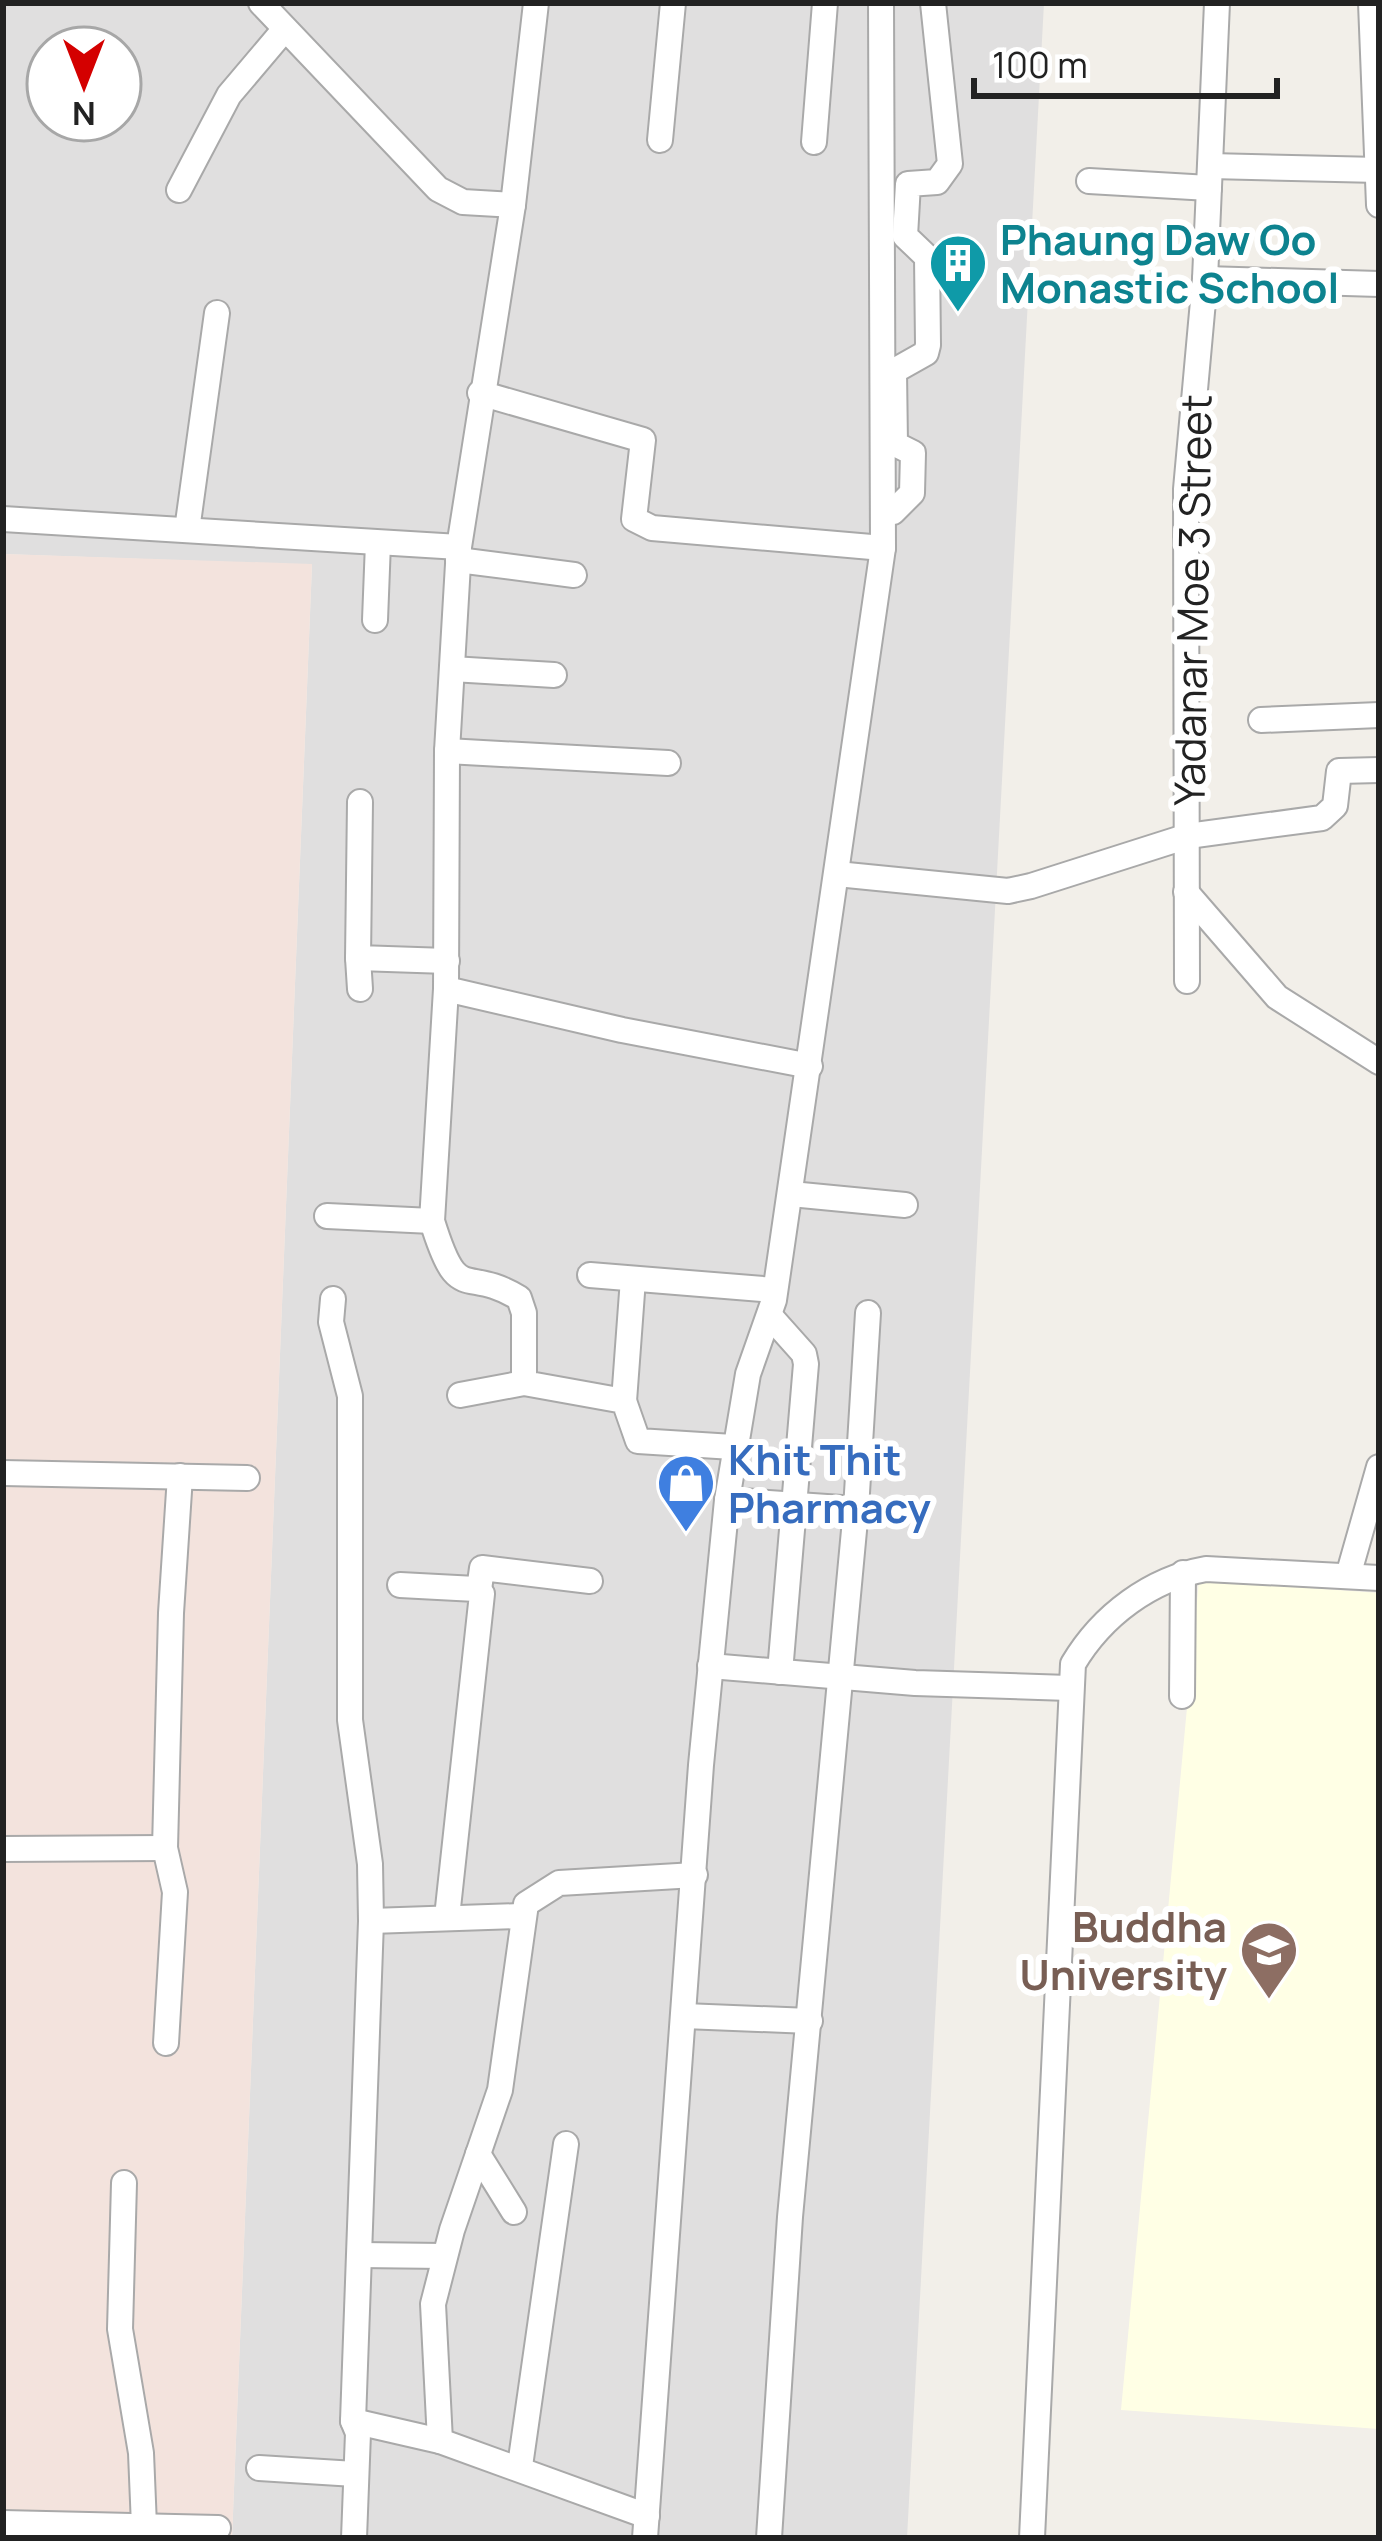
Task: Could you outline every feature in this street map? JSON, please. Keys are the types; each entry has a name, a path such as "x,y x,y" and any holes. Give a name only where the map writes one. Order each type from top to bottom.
{"street":[{"path":"261,3 439,190 463,202 513,205"},
{"path":"524,1383 524,1312 519,1298 460,1280 442,1254 432,1222 446,988 447,751 458,554 513,205 536,3"},
{"path":"660,140 673,3"},
{"path":"814,142 826,3"},
{"path":"353,2421 520,2466 646,2527 710,1666 734,1447 748,1373 775,1290 884,548 881,3"},
{"path":"883,512 892,512 912,493 913,453 895,444 894,370 926,353 928,345 927,256 905,236 908,184 937,182 950,164 933,3"},
{"name":"Yadanar Moe 3 Street","path":"1187,981 1186,489 1205,280 1217,3"},
{"path":"1371,3 1379,205"},
{"path":"179,190 230,95 254,60 284,30"},
{"path":"1089,181 1378,170"},
{"path":"1205,280 1379,284"},
{"path":"187,530 217,313"},
{"path":"480,393 644,440 634,519 652,528 884,548"},
{"path":"3,519 378,543 574,575"},
{"path":"375,620 378,543"},
{"path":"452,669 554,675"},
{"path":"1261,720 1379,715"},
{"path":"447,751 668,763"},
{"path":"838,874 1008,891 1120,861 1188,836 1322,818 1335,806 1339,771 1379,770"},
{"path":"360,802 360,989"},
{"path":"1186,892 1277,997 1379,1062"},
{"path":"358,958 447,961"},
{"path":"446,988 622,1030 810,1066"},
{"path":"790,1193 905,1205"},
{"path":"327,1216 432,1222"},
{"path":"590,1275 775,1290"},
{"path":"633,1280 624,1401 638,1441 734,1447"},
{"path":"333,1299 331,1322 350,1396 350,1720 370,1864 371,1921 353,2421 354,2538"},
{"path":"769,2538 790,2217 856,1509 868,1313"},
{"path":"770,1317 804,1354 806,1364 780,1672"},
{"path":"460,1395 524,1383 624,1401"},
{"path":"1348,1576 1379,1467"},
{"path":"3,1473 247,1478"},
{"path":"166,2043 175,1892 165,1848 180,1476"},
{"path":"728,1500 856,1509"},
{"path":"447,1917 454,1813 474,1699 482,1568 590,1581"},
{"path":"1032,2538 1073,1664 1094,1636 1153,1586 1183,1573 1206,1569 1379,1578"},
{"path":"1182,1696 1183,1573"},
{"path":"400,1585 479,1590"},
{"path":"710,1666 914,1683 1069,1688"},
{"path":"3,1849 165,1848"},
{"path":"440,2441 432,2326 443,2256 505,2069 520,1916 532,1896 559,1882 695,1875"},
{"path":"371,1921 520,1916"},
{"path":"684,2016 810,2021"},
{"path":"520,2466 566,2144"},
{"path":"478,2154 514,2212"},
{"path":"124,2183 120,2329 141,2453 144,2526"},
{"path":"360,2254 443,2256"},
{"path":"259,2468 356,2474"},
{"path":"3,2522 218,2528"}],"shaded area":[{"path":"3,3 1044,3 907,2538 232,2538 312,565 3,554"},
{"path":"3,554 312,564 232,2538 3,2538"},
{"name":"Buddha University","path":"1199,1580 1379,1593 1379,2429 1121,2410"}],"place":[{"name":"Phaung Daw Oo Monastic School","path":"958,314"},
{"name":"Khit Thit Pharmacy","path":"686,1534"},
{"name":"Buddha University","path":"1269,2001"}]}
